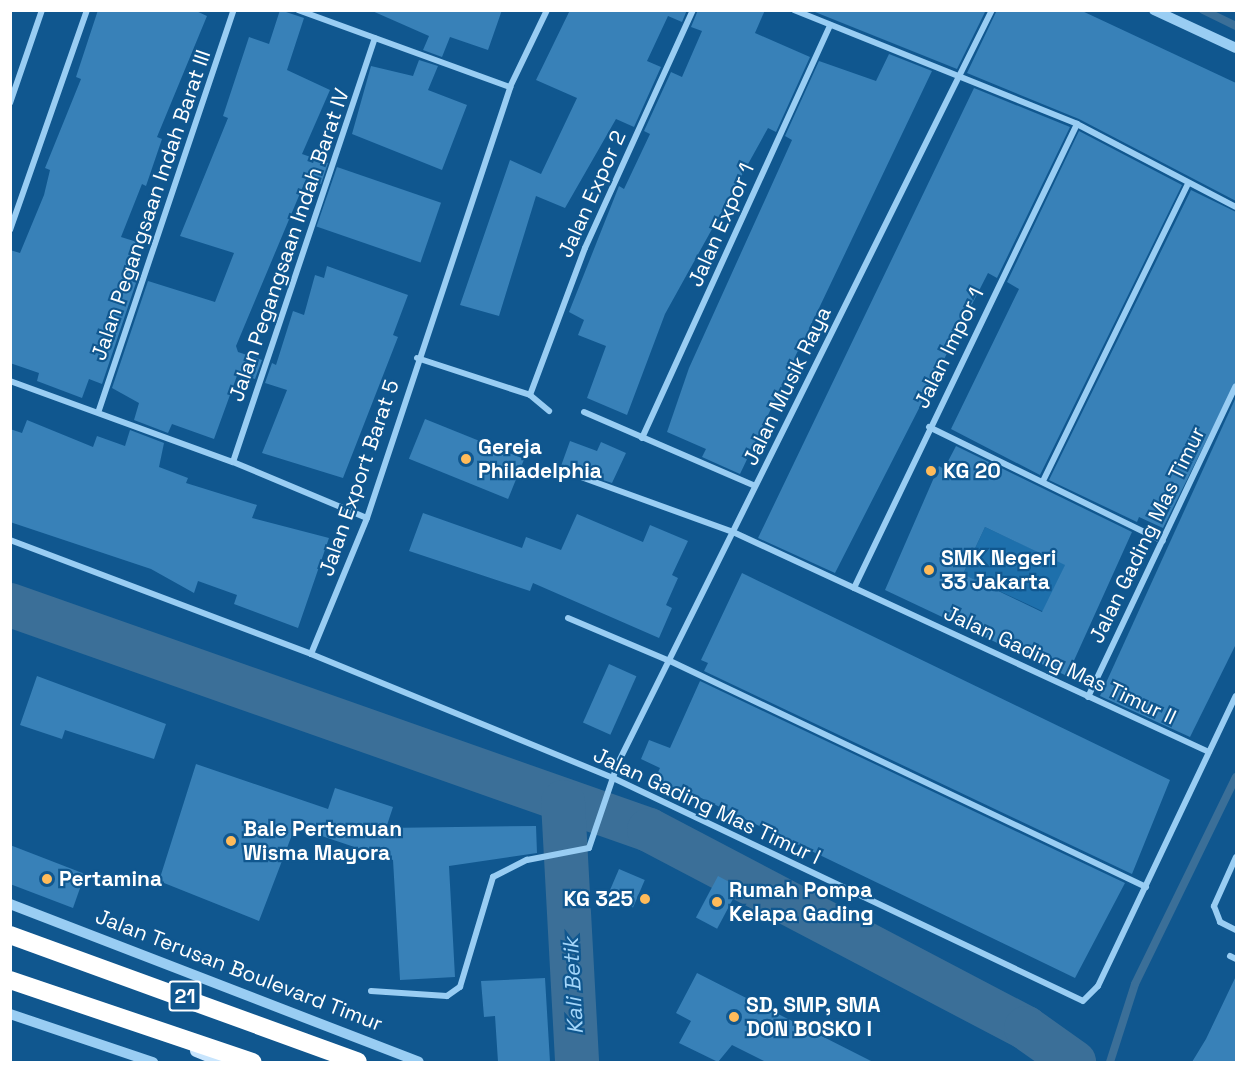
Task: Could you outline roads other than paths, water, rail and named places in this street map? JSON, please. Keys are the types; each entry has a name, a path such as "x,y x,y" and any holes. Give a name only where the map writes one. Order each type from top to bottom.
{"highway":[{"name":"21","path":"10,937 358,1062"},
{"name":"21","path":"10,980 252,1062"}],"main road":[{"path":"10,937 351,1062"},
{"path":"10,986 145,1030 223,1062"}],"street":[{"path":"10,104 42,10"},
{"path":"10,230 87,10"},
{"name":"Jalan Pegangsaan Indah Barat III","path":"99,410 234,10"},
{"path":"298,10 510,87"},
{"name":"Jalan Export Barat 5","path":"311,654 367,518 417,358 510,87 547,10"},
{"name":"Jalan Expor 2","path":"530,395 585,248 693,10"},
{"path":"794,10 960,73 1077,124 1188,184 1236,207"},
{"name":"Jalan Musik Raya","path":"371,991 447,996 460,987 494,877 527,860 589,848 611,777 992,10"},
{"path":"1154,10 1236,48"},
{"name":"Jalan Expor 1","path":"642,438 830,25"},
{"name":"Jalan Pegangsaan Indah Barat IV","path":"233,462 375,38"},
{"name":"Jalan Impor 1","path":"854,588 929,427 1077,124"},
{"path":"1043,481 1188,184"},
{"path":"417,358 530,395 549,411"},
{"path":"10,381 99,410 233,462 367,518"},
{"name":"Jalan Gading Mas Timur","path":"1088,697 1236,386"},
{"path":"584,412 755,486"},
{"path":"929,427 1162,541"},
{"name":"Jalan Gading Mas Timur II","path":"581,477 733,532 1209,752"},
{"path":"10,540 311,654"},
{"path":"568,618 670,661 1146,887 1236,696"},
{"name":"Jalan Gading Mas Timur I","path":"311,654 611,777 1083,1001 1094,992 1146,887"},
{"path":"1236,857 1216,900 1216,918 1236,930"},
{"name":"Jalan Terusan Boulevard Timur","path":"10,904 418,1062"},
{"path":"10,1014 153,1062"}],"waterway":[{"path":"1203,10 1236,26"},
{"path":"10,605 649,830 1026,1028 1074,1062"},
{"path":"1110,1062 1135,984 1236,777"},
{"name":"Kali Betik","path":"563,802 577,1062"}],"place":[{"name":"Gereja Philadelphia","path":"466,459"},
{"name":"KG 20","path":"931,471"},
{"name":"SMK Negeri 33 Jakarta","path":"929,570"},
{"name":"Bale Pertemuan Wisma Mayora","path":"231,841"},
{"name":"Pertamina","path":"47,879"},
{"name":"KG 325","path":"645,899"},
{"name":"Rumah Pompa Kelapa Gading","path":"717,902"},
{"name":"SD, SMP, SMA DON BOSKO I","path":"734,1017"}]}
